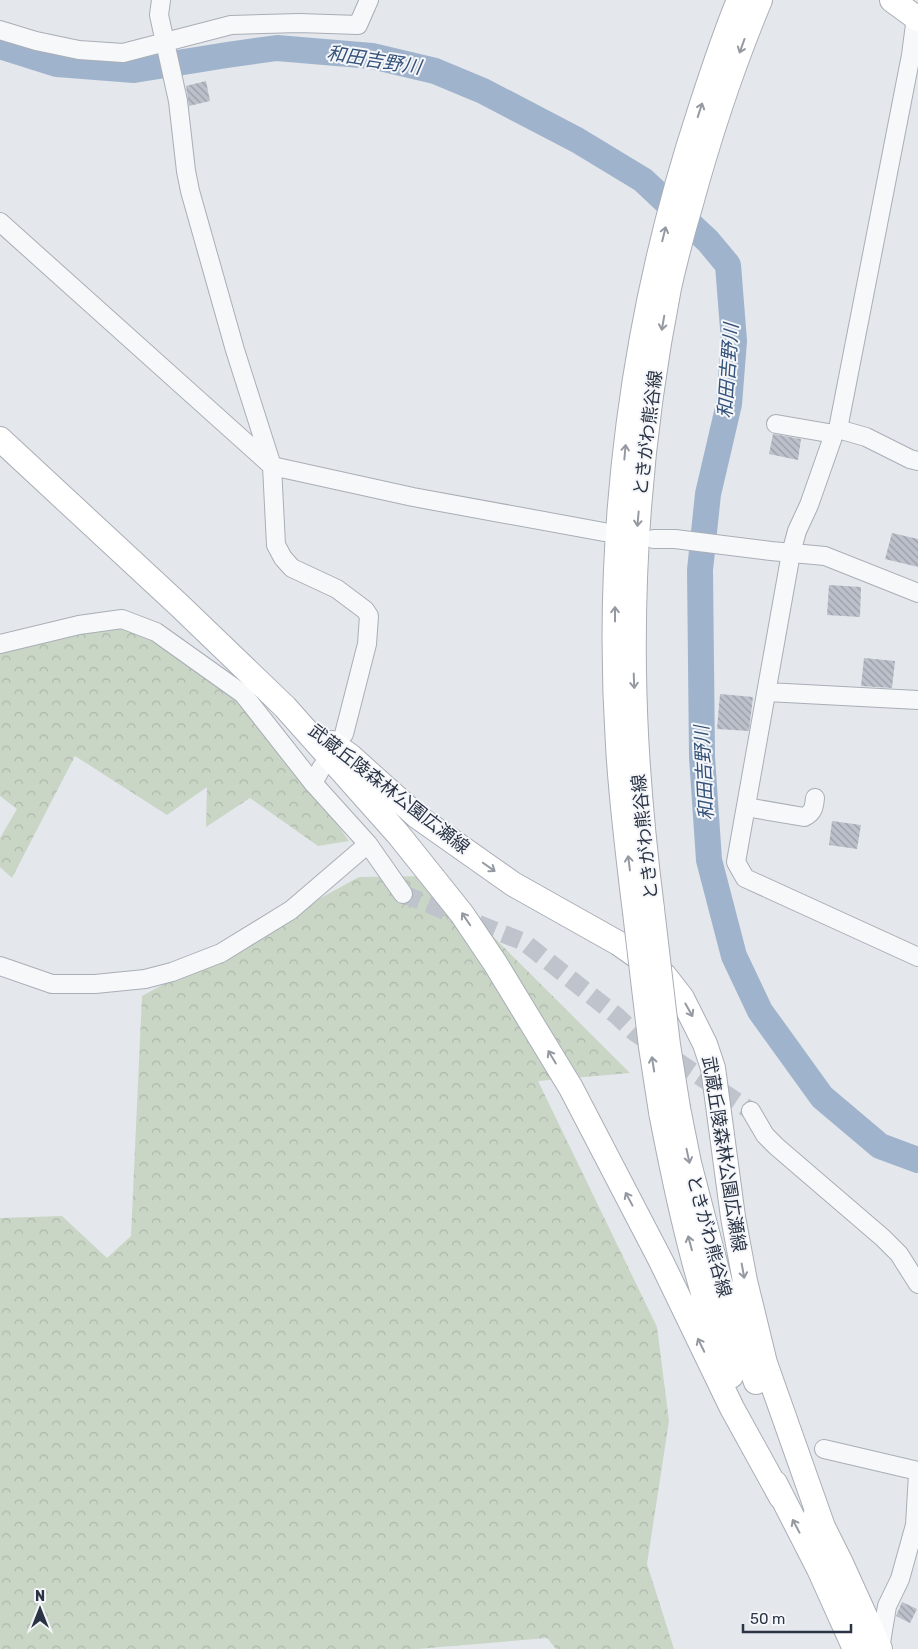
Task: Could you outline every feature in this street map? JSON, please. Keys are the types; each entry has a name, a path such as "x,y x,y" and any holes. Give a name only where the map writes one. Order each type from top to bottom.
{"main road":[{"name":"ときがわ熊谷線","path":"739,0 707,88 693,159 662,278 654,369 644,443 636,549 634,672 636,743 644,845 643,910 668,1045 672,1167 689,1240 726,1364 750,1426 781,1497 830,1565 880,1649"},
{"name":"ときがわ熊谷線","path":"693,159 724,95 760,0"},
{"path":"892,0 917,16"},
{"name":"武蔵丘陵森林公園広瀬線","path":"0,439 285,707 416,856 462,914 495,963 571,1088 661,1261 732,1408 781,1497"},
{"name":"武蔵丘陵森林公園広瀬線","path":"285,707 348,756 418,817 513,884 618,943 656,969 673,985 682,998 705,1044 713,1068 733,1217 745,1281 763,1355 823,1526"},
{"name":"ときがわ熊谷線","path":"670,1110 689,1163 707,1233 735,1326 758,1388 781,1441 823,1526 830,1565 855,1649"}],"street":[{"path":"161,0 159,15 178,101 190,191 235,350 272,466 276,546 292,568 337,589 365,610 368,616 367,644 344,734"},
{"path":"0,30 36,41 79,50 123,53 231,25 299,23 358,25 369,0"},
{"path":"917,16 911,55 836,431 809,504 796,531 736,862 745,878 918,958"},
{"path":"0,222 272,466 413,497 604,532"},
{"path":"776,424 866,436 910,459 918,461"},
{"path":"653,539 674,539 825,556 918,593"},
{"path":"0,644 79,625 122,620 156,632 243,694 313,783 368,844 403,894"},
{"path":"767,692 918,700"},
{"path":"313,783 322,767"},
{"path":"746,806 804,817 814,809 815,798"},
{"path":"0,966 52,984 95,984 145,979 172,972 221,953 291,910 368,844"},
{"path":"752,1111 765,1135 883,1238 899,1254 918,1284"},
{"path":"824,1449 918,1473 916,1523 900,1578 887,1606 880,1649"}],"green space":[{"path":"122,619 259,714 349,841 318,846 250,798 206,827 207,787 167,815 75,756 12,878 0,867 0,838 17,809 0,796 0,652"},
{"path":"432,876 630,1073 538,1081 657,1327 669,1421 647,1564 674,1649 556,1649 547,1638 417,1649 0,1649 0,1218 62,1216 107,1258 131,1236 142,996 359,877"}],"building":[{"path":"206,81 210,101 189,106 186,86"},
{"path":"773,434 801,439 798,460 769,454"},
{"path":"892,533 918,539 918,567 885,559"},
{"path":"829,585 861,587 860,617 827,615"},
{"path":"864,658 895,661 892,688 861,686"},
{"path":"720,694 753,697 749,731 717,729"},
{"path":"832,821 861,825 857,849 829,845"},
{"path":"902,1602 917,1609 910,1623 896,1616"}],"waterway":[{"name":"和田吉野川","path":"0,46 57,64 134,70 277,48 372,56 435,71 483,91 577,140 643,180 708,241 728,265 734,341 729,404 708,494 700,570 702,757 709,860 734,956 760,1011 822,1097 880,1146 918,1160"}],"tunnel":[{"path":"403,894 524,942 617,1016 634,1032 751,1111"}]}
